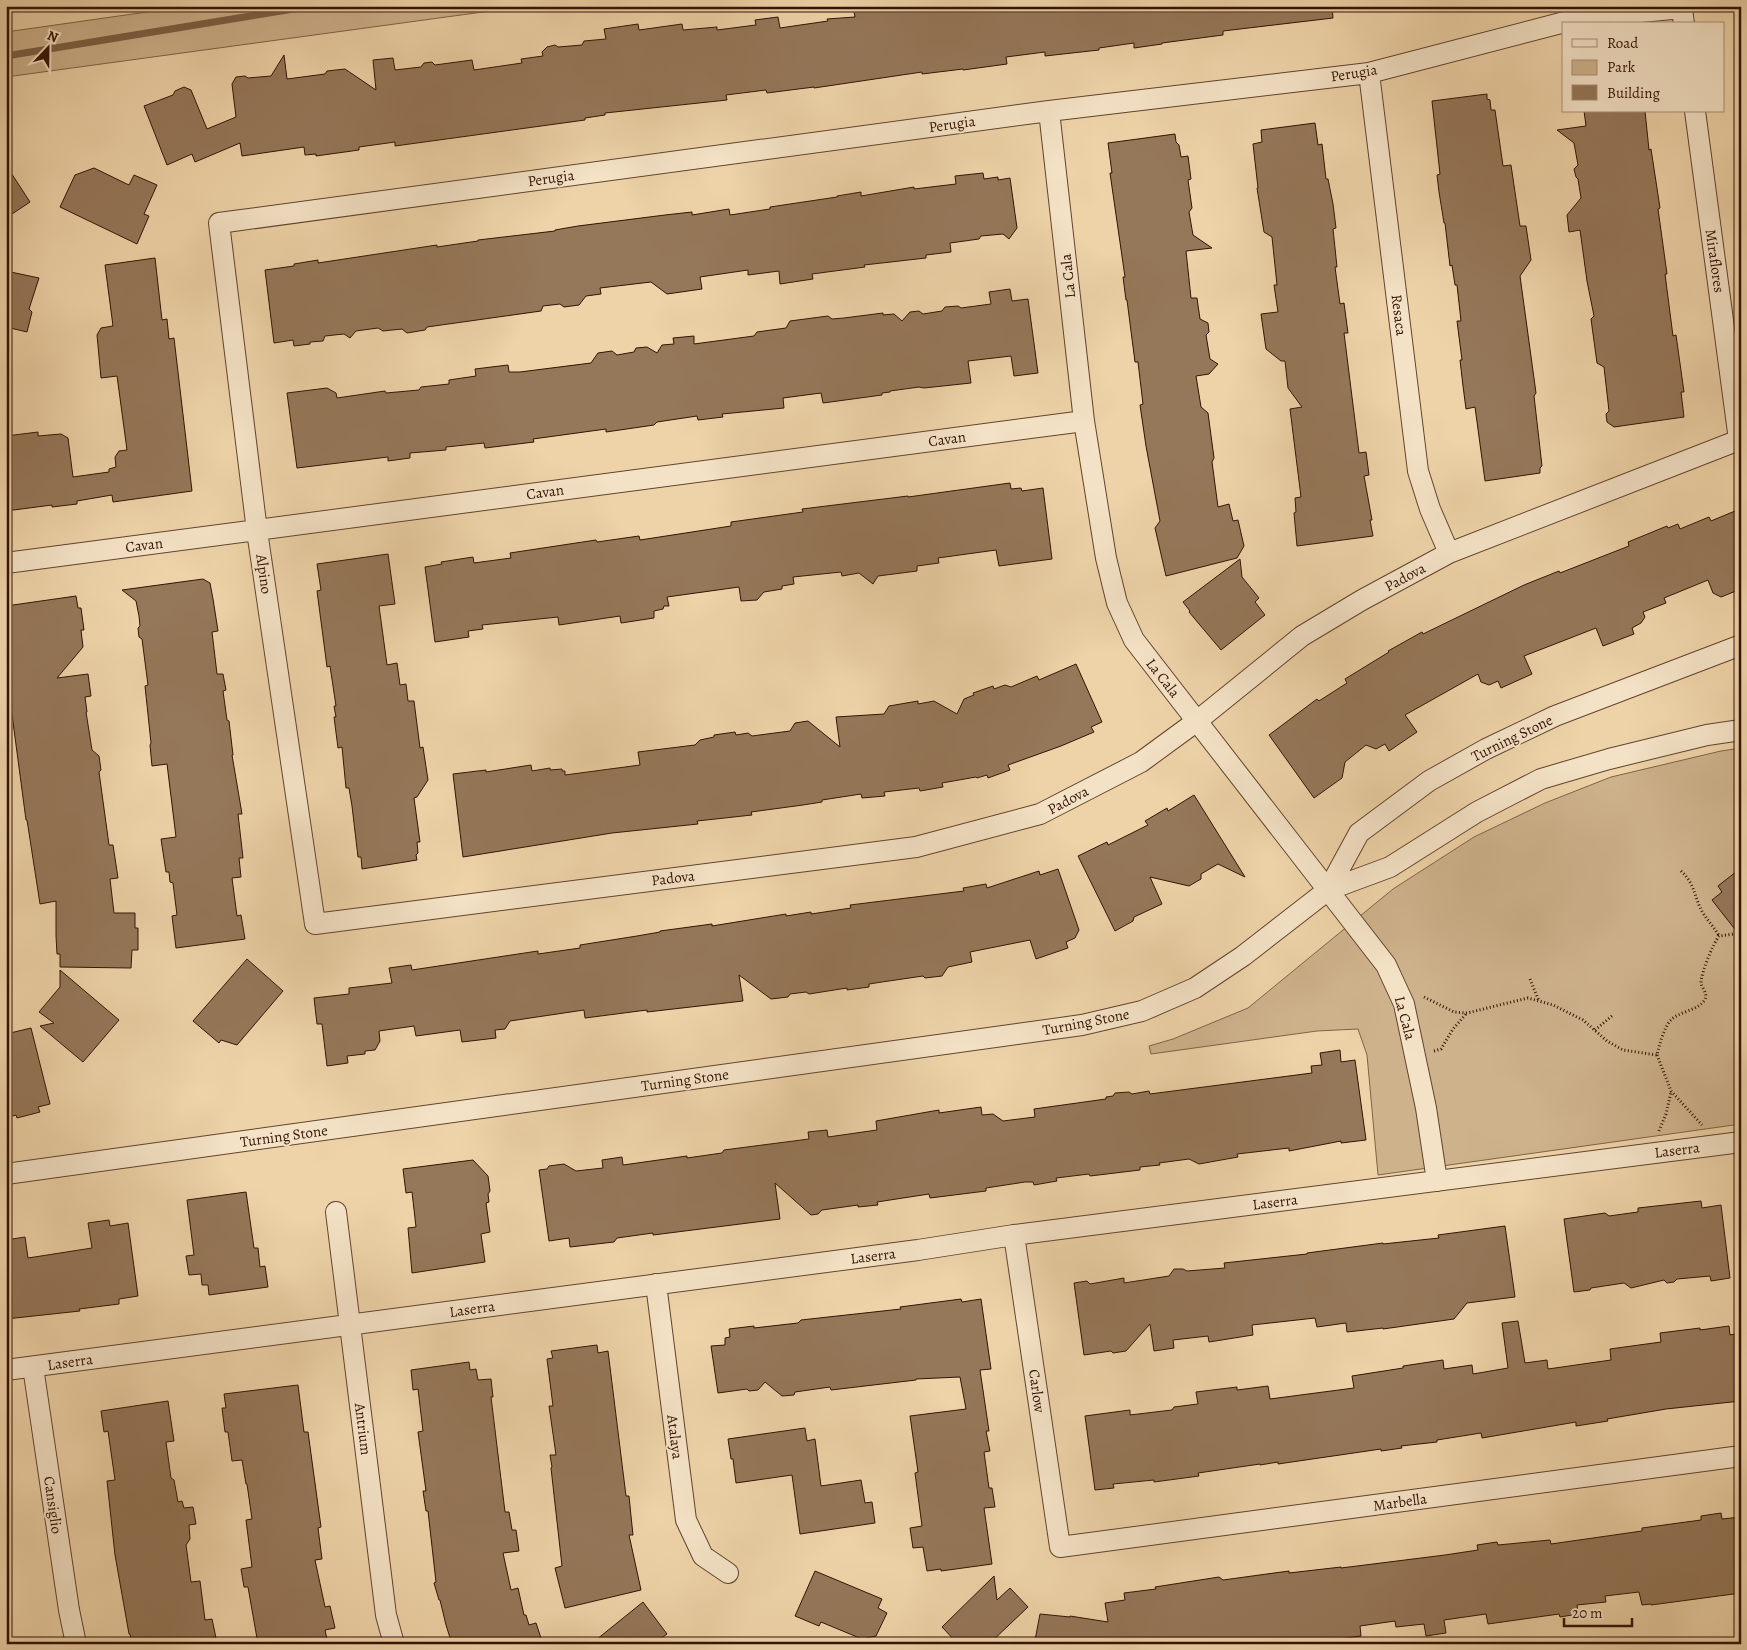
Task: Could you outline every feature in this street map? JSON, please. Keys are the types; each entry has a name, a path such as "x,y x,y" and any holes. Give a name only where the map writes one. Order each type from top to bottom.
{"street":[{"name":"Perugia","path":"1564,22 1580,18 1683,16"},
{"name":"Perugia","path":"219,223 1049,111 1369,72 1562,23"},
{"name":"Resaca","path":"1369,72 1418,471 1430,509 1449,553"},
{"name":"La Cala","path":"1049,111 1084,421 1106,558 1117,603 1134,640 1386,965 1404,1004 1426,1108 1437,1181"},
{"name":"Miraflores","path":"1695,112 1739,440"},
{"name":"Alpino","path":"219,223 257,531 314,924"},
{"name":"Cavan","path":"6,563 1084,421"},
{"name":"Padova","path":"314,924 916,847 1040,814 1141,762 1197,721 1302,636 1362,600 1449,553 1739,440"},
{"name":"Turning Stone","path":"1328,890 1359,833 1429,781 1486,749 1555,716 1741,645"},
{"name":"Turning Stone","path":"6,1174 1082,1026 1142,1011 1195,988 1243,956 1328,890 1390,867 1477,812 1541,779 1706,735 1741,730"},
{"name":"Laserra","path":"6,1370 918,1250 1014,1235 1741,1142"},
{"name":"Antrium","path":"336,1212 386,1615 394,1644"},
{"name":"Carlow","path":"1014,1235 1060,1547"},
{"name":"Atalaya","path":"656,1284 686,1520 704,1556 728,1573"},
{"name":"Cansiglio","path":"33,1366 67,1600 76,1644"},
{"name":"Marbella","path":"1060,1547 1741,1456"}],"path":[{"path":"1681,872 1688,878 1696,893 1702,912 1713,924 1719,936"},
{"path":"1707,1146 1702,1126 1671,1091 1657,1055 1661,1039 1671,1020 1692,1010 1705,1000 1706,995 1701,982 1713,944 1719,936 1741,933"},
{"path":"1530,979 1540,1002"},
{"path":"1404,1004 1425,997 1454,1012 1467,1013 1528,998 1553,1005 1584,1020 1607,1041 1623,1050 1657,1055"},
{"path":"1415,1056 1441,1049 1453,1028 1467,1013"},
{"path":"1595,1030 1613,1015"},
{"path":"1661,1152 1658,1130 1666,1114 1671,1091"}],"green space":[{"path":"189,6 527,6 6,77 6,32"},
{"path":"1741,748 1741,1124 1378,1175 1367,1055 1358,1029 1317,1031 1151,1054 1149,1046 1173,1039 1248,1008 1393,889 1474,837 1545,803 1611,777"}],"building":[{"path":"853,6 1332,6 1333,18 1223,31 1223,35 1134,48 1134,43 1099,48 1099,50 1045,56 1045,52 1006,57 1007,64 922,74 922,72 814,88 767,93 766,90 726,95 727,100 605,113 605,115 585,118 585,120 395,146 395,142 359,147 359,150 316,156 316,154 305,155 304,147 242,156 240,143 195,162 192,154 167,165 144,106 173,95 175,91 184,87 191,90 207,129 236,117 232,84 236,77 271,76 284,55 287,79 325,74 327,71 345,69 376,90 373,60 393,58 395,70 421,67 424,63 432,62 435,65 472,60 474,70 522,63 521,59 543,56 542,52 547,47 555,45 558,47 582,45 584,41 606,39 604,29 638,24 639,30 682,24 683,30 717,27 717,30 756,25 755,20 778,17 780,28 828,21 827,19 855,17"},
{"path":"1487,94 1491,110 1495,110 1503,166 1511,165 1520,226 1526,226 1531,260 1520,276 1536,393 1534,396 1542,466 1540,473 1485,481 1475,407 1466,409 1457,321 1461,321 1457,285 1455,285 1452,265 1450,266 1439,192 1437,175 1440,174 1432,101"},
{"path":"1584,112 1645,112 1649,150 1651,149 1660,208 1658,209 1673,336 1676,335 1684,392 1681,392 1684,417 1614,427 1607,422 1606,414 1609,411 1604,367 1597,363 1591,319 1594,316 1580,230 1569,232 1567,215 1581,198 1578,179 1574,169 1578,165 1574,143 1557,130 1586,126"},
{"path":"1315,123 1318,145 1322,144 1326,179 1328,179 1333,204 1336,228 1333,229 1337,267 1335,267 1340,304 1344,303 1348,333 1344,333 1359,453 1366,452 1369,475 1364,476 1373,536 1297,546 1294,513 1296,512 1295,498 1301,497 1290,409 1302,407 1288,388 1285,361 1281,361 1266,349 1261,314 1278,312 1274,285 1277,285 1272,237 1264,232 1253,144 1262,142 1261,130"},
{"path":"1175,134 1181,157 1188,156 1191,179 1188,180 1192,208 1189,212 1193,235 1212,248 1186,251 1191,298 1197,298 1200,319 1208,323 1209,332 1206,335 1210,359 1218,364 1209,374 1196,376 1201,407 1208,413 1218,507 1229,504 1233,521 1238,520 1244,546 1237,558 1166,576 1155,528 1160,521 1140,405 1143,404 1138,362 1135,362 1126,300 1123,277 1125,277 1110,173 1112,173 1108,143"},
{"path":"6,165 30,202 6,218"},
{"path":"94,168 129,185 134,175 157,185 144,214 149,216 137,244 60,207 75,175"},
{"path":"983,173 984,179 998,177 998,180 1010,178 1017,228 1009,239 1003,234 981,236 979,239 950,243 951,252 926,255 926,258 864,265 865,267 812,274 813,279 780,284 779,271 748,275 748,270 700,277 702,289 667,294 651,282 600,288 601,294 586,296 579,305 564,307 560,304 543,306 541,311 427,327 425,330 407,333 402,329 383,331 378,328 356,331 350,338 344,334 325,336 323,341 310,342 310,344 294,346 293,340 274,343 265,270 318,260 318,263 437,245 437,247 665,215 692,212 692,215 729,209 730,215 861,192 861,196 914,187 914,189 956,184 955,176"},
{"path":"155,258 162,320 167,319 169,339 174,338 192,491 113,502 112,495 77,501 77,504 6,511 6,436 38,432 38,436 61,434 68,438 73,477 109,472 109,469 116,467 115,457 119,451 127,450 117,376 101,378 97,335 101,328 113,326 105,265"},
{"path":"6,271 39,278 29,309 32,312 27,332 6,327"},
{"path":"1010,289 1012,301 1028,299 1038,373 1014,376 1011,356 968,361 971,383 919,387 890,391 882,393 882,395 823,403 821,393 783,398 784,408 722,414 723,417 698,420 697,416 606,432 606,429 533,439 534,442 485,448 484,443 446,447 446,450 410,453 410,458 388,461 388,457 297,468 287,393 327,388 336,393 337,398 385,391 386,393 419,390 421,387 449,384 449,380 476,376 475,369 508,365 509,372 520,372 591,363 598,353 612,351 617,355 634,352 636,348 647,347 657,353 662,345 674,344 673,338 694,336 694,344 754,336 757,332 786,328 790,321 828,316 832,319 883,313 883,315 894,314 902,321 910,312 919,311 923,314 942,311 945,307 958,306 961,308 991,304 989,292"},
{"path":"1010,483 1011,489 1021,488 1022,491 1043,488 1052,559 999,566 996,550 938,558 939,563 917,566 917,571 878,576 873,584 859,573 842,576 841,572 793,577 794,584 782,586 782,589 764,592 757,600 741,601 739,587 667,597 669,606 664,606 663,609 654,611 654,618 621,623 620,616 559,625 558,617 482,625 483,629 468,631 469,637 435,642 425,567 442,564 441,562 473,557 474,563 511,558 510,553 596,540 597,542 639,536 640,540 731,526 731,522 803,512 802,509"},
{"path":"1735,511 1741,527 1741,589 1721,597 1713,593 1708,580 1664,598 1666,603 1643,612 1645,617 1641,623 1632,628 1634,634 1603,646 1596,628 1524,656 1532,674 1501,688 1498,681 1489,685 1481,682 1478,674 1405,715 1417,732 1389,751 1385,744 1376,749 1366,745 1345,762 1342,778 1314,798 1269,735 1317,699 1319,701 1347,683 1345,679 1422,632 1423,634 1524,585 1629,546 1628,542 1667,526 1668,528 1678,524 1680,529 1709,517 1711,521"},
{"path":"388,554 395,604 379,606 387,665 397,663 400,685 406,684 408,701 414,701 420,748 423,747 428,780 417,797 414,798 420,842 417,842 417,860 362,869 361,857 358,857 349,788 346,788 342,747 338,748 334,717 336,717 334,706 336,706 330,666 327,667 317,591 321,590 317,564"},
{"path":"1240,559 1242,577 1259,598 1255,602 1265,615 1221,650 1189,612 1183,602"},
{"path":"203,579 210,583 213,599 218,631 212,632 217,674 223,674 226,690 223,691 242,814 238,814 243,858 239,858 241,877 232,878 237,916 241,915 245,939 176,948 172,916 177,915 173,883 170,882 169,872 166,872 161,839 176,837 167,764 152,766 145,686 148,685 142,639 139,637 139,616 136,601 122,590"},
{"path":"76,596 78,608 81,608 84,630 81,630 83,647 57,678 88,674 91,696 85,697 86,712 92,750 99,756 101,770 99,772 109,845 113,845 118,878 110,879 114,913 135,913 135,928 138,928 138,950 132,950 131,968 60,967 60,954 57,954 56,901 40,904 26,820 6,654 6,606"},
{"path":"1076,664 1102,722 1091,727 1094,732 1008,765 1010,770 988,778 987,775 942,783 943,787 920,791 919,788 884,792 885,796 862,798 861,794 822,800 822,802 751,812 752,815 697,821 698,824 612,833 463,857 453,774 486,770 486,772 531,765 532,771 550,768 550,770 562,769 562,771 565,771 565,775 640,765 638,752 695,745 700,740 714,737 714,735 735,732 736,735 748,733 752,736 790,731 795,723 808,721 840,747 836,717 884,714 889,706 918,701 918,704 934,701 957,714 964,699 974,695 973,693 993,686 994,689 1005,685 1011,687 1037,676 1039,680"},
{"path":"1194,795 1245,877 1218,864 1201,874 1201,879 1189,886 1150,877 1162,904 1134,917 1133,921 1115,931 1078,856 1107,842 1108,845 1148,825 1145,821 1167,808 1168,811"},
{"path":"1741,868 1741,937 1712,900 1722,892 1718,886"},
{"path":"1058,869 1079,930 1075,938 1066,942 1068,948 1036,959 1030,940 970,952 972,962 948,967 942,976 925,978 923,976 869,984 869,987 847,990 847,988 809,994 806,992 771,999 739,975 743,1001 585,1018 584,1010 510,1021 505,1029 495,1030 496,1038 462,1042 460,1030 416,1036 414,1026 379,1031 380,1041 375,1050 365,1051 365,1054 347,1056 348,1063 327,1066 322,1024 317,1024 314,998 349,994 349,988 392,983 389,968 411,965 412,970 538,951 538,954 580,948 580,945 660,931 712,924 712,926 786,914 786,916 811,912 811,914 851,908 850,905 964,891 963,888 986,884 987,888 1039,871 1040,875"},
{"path":"247,959 283,991 237,1045 221,1040 219,1043 193,1021"},
{"path":"60,970 119,1020 83,1062 40,1026 54,1023 39,1012 60,987"},
{"path":"31,1028 50,1104 38,1107 40,1112 17,1118 16,1115 6,1118 6,1034"},
{"path":"1340,1050 1341,1062 1355,1060 1366,1140 1341,1143 1341,1141 1289,1151 1289,1148 1237,1154 1238,1157 1199,1164 1189,1159 1140,1167 1140,1170 1056,1178 1057,1181 1034,1185 1033,1182 1025,1182 986,1188 986,1191 930,1198 929,1194 877,1202 878,1205 858,1207 858,1205 822,1210 818,1214 811,1215 775,1183 780,1219 653,1235 653,1233 617,1238 614,1242 570,1247 569,1238 549,1241 539,1170 547,1169 549,1166 564,1164 576,1171 603,1168 602,1160 622,1157 623,1165 722,1153 724,1150 809,1139 808,1132 827,1130 828,1137 877,1130 876,1121 939,1110 939,1113 981,1107 982,1115 993,1114 1003,1121 1035,1117 1034,1109 1106,1099 1106,1097 1113,1096 1115,1093 1129,1092 1132,1094 1149,1091 1150,1094 1312,1073 1311,1066 1322,1065 1320,1053"},
{"path":"473,1160 488,1176 490,1191 488,1194 489,1202 486,1203 490,1232 481,1234 485,1262 412,1273 408,1228 416,1227 412,1192 406,1193 403,1169"},
{"path":"246,1192 254,1248 258,1248 260,1267 265,1266 268,1287 209,1295 208,1285 202,1285 201,1274 189,1275 186,1256 194,1255 187,1200"},
{"path":"1701,1201 1702,1208 1721,1205 1730,1278 1711,1281 1710,1276 1677,1279 1674,1282 1667,1283 1664,1280 1631,1288 1624,1283 1574,1292 1564,1219 1605,1213 1609,1216 1638,1212 1638,1208"},
{"path":"109,1220 110,1226 128,1223 138,1296 119,1299 119,1304 79,1309 80,1311 6,1319 6,1240 25,1237 28,1258 92,1248 88,1223"},
{"path":"1505,1226 1515,1297 1467,1303 1454,1319 1347,1332 1346,1323 1317,1327 1315,1318 1252,1325 1253,1335 1209,1342 1208,1336 1173,1340 1174,1348 1154,1351 1150,1324 1126,1351 1084,1355 1074,1283 1087,1281 1090,1284 1124,1278 1124,1283 1169,1276 1174,1269 1187,1271 1225,1268 1224,1263 1383,1243 1439,1238 1438,1235"},
{"path":"961,1299 962,1302 981,1299 991,1369 980,1370 989,1431 986,1431 990,1451 984,1452 989,1488 992,1488 995,1507 984,1508 992,1564 927,1571 923,1547 913,1548 910,1528 922,1526 915,1473 918,1472 910,1416 966,1409 960,1377 916,1379 831,1390 830,1387 795,1392 794,1395 782,1396 765,1382 758,1390 749,1391 747,1389 718,1393 711,1346 725,1345 725,1338 730,1337 729,1329 798,1323 801,1320 901,1309 900,1307"},
{"path":"1518,1321 1525,1363 1547,1360 1548,1369 1611,1360 1610,1349 1661,1342 1660,1333 1729,1326 1730,1335 1741,1333 1741,1401 1666,1409 1607,1419 1608,1421 1576,1426 1576,1422 1482,1438 1481,1433 1381,1451 1381,1449 1278,1464 1278,1462 1260,1464 1198,1473 1199,1476 1154,1482 1154,1480 1113,1484 1114,1488 1095,1490 1085,1416 1130,1410 1130,1415 1172,1410 1174,1407 1198,1404 1196,1392 1237,1387 1237,1390 1268,1386 1270,1399 1354,1388 1352,1376 1443,1360 1444,1369 1472,1365 1473,1374 1508,1368 1502,1323"},
{"path":"597,1345 598,1353 608,1351 626,1496 629,1496 633,1535 629,1535 641,1590 565,1608 555,1568 562,1566 550,1455 556,1455 549,1406 553,1406 547,1359 553,1358 551,1351"},
{"path":"469,1362 470,1370 476,1369 478,1380 491,1379 493,1397 491,1397 505,1512 509,1512 512,1530 516,1530 519,1551 503,1553 511,1590 518,1588 524,1615 526,1615 529,1625 536,1623 543,1644 452,1644 434,1583 436,1582 428,1511 426,1511 423,1491 426,1491 418,1432 423,1431 418,1389 413,1390 411,1370"},
{"path":"298,1385 304,1432 308,1432 321,1527 318,1528 322,1559 315,1560 325,1607 330,1606 335,1628 325,1630 328,1644 258,1644 248,1587 244,1587 241,1569 252,1567 246,1520 252,1519 242,1460 232,1461 228,1432 225,1432 222,1408 226,1408 224,1394"},
{"path":"168,1401 174,1441 166,1442 171,1478 174,1480 178,1502 182,1501 184,1508 193,1507 196,1524 189,1525 190,1539 186,1545 191,1582 200,1581 205,1620 212,1619 216,1638 208,1639 210,1644 132,1644 115,1555 107,1481 115,1480 108,1431 104,1432 101,1411"},
{"path":"805,1428 807,1441 815,1439 821,1486 861,1480 865,1503 872,1502 875,1523 800,1534 792,1475 736,1483 728,1439"},
{"path":"1721,1513 1722,1519 1741,1517 1741,1593 1651,1605 1642,1605 1639,1592 1605,1596 1606,1602 1577,1605 1578,1614 1560,1617 1559,1614 1488,1624 1486,1614 1444,1620 1446,1633 1426,1636 1424,1624 1396,1627 1395,1621 1360,1626 1361,1636 1302,1644 1040,1644 1040,1641 1035,1640 1040,1614 1070,1616 1108,1622 1105,1603 1125,1600 1124,1593 1156,1589 1155,1587 1219,1577 1223,1580 1289,1571 1289,1573 1341,1568 1445,1555 1478,1550 1477,1545 1497,1542 1498,1545 1550,1540 1551,1544 1642,1531 1642,1528 1701,1520 1701,1516"},
{"path":"815,1571 882,1599 878,1608 887,1613 876,1636 862,1639 821,1622 819,1626 795,1616"},
{"path":"994,1576 997,1600 1010,1588 1028,1607 989,1644 958,1644 942,1627"},
{"path":"643,1602 667,1634 653,1644 591,1644"}],"waterway":[{"path":"6,56 312,6"}]}
